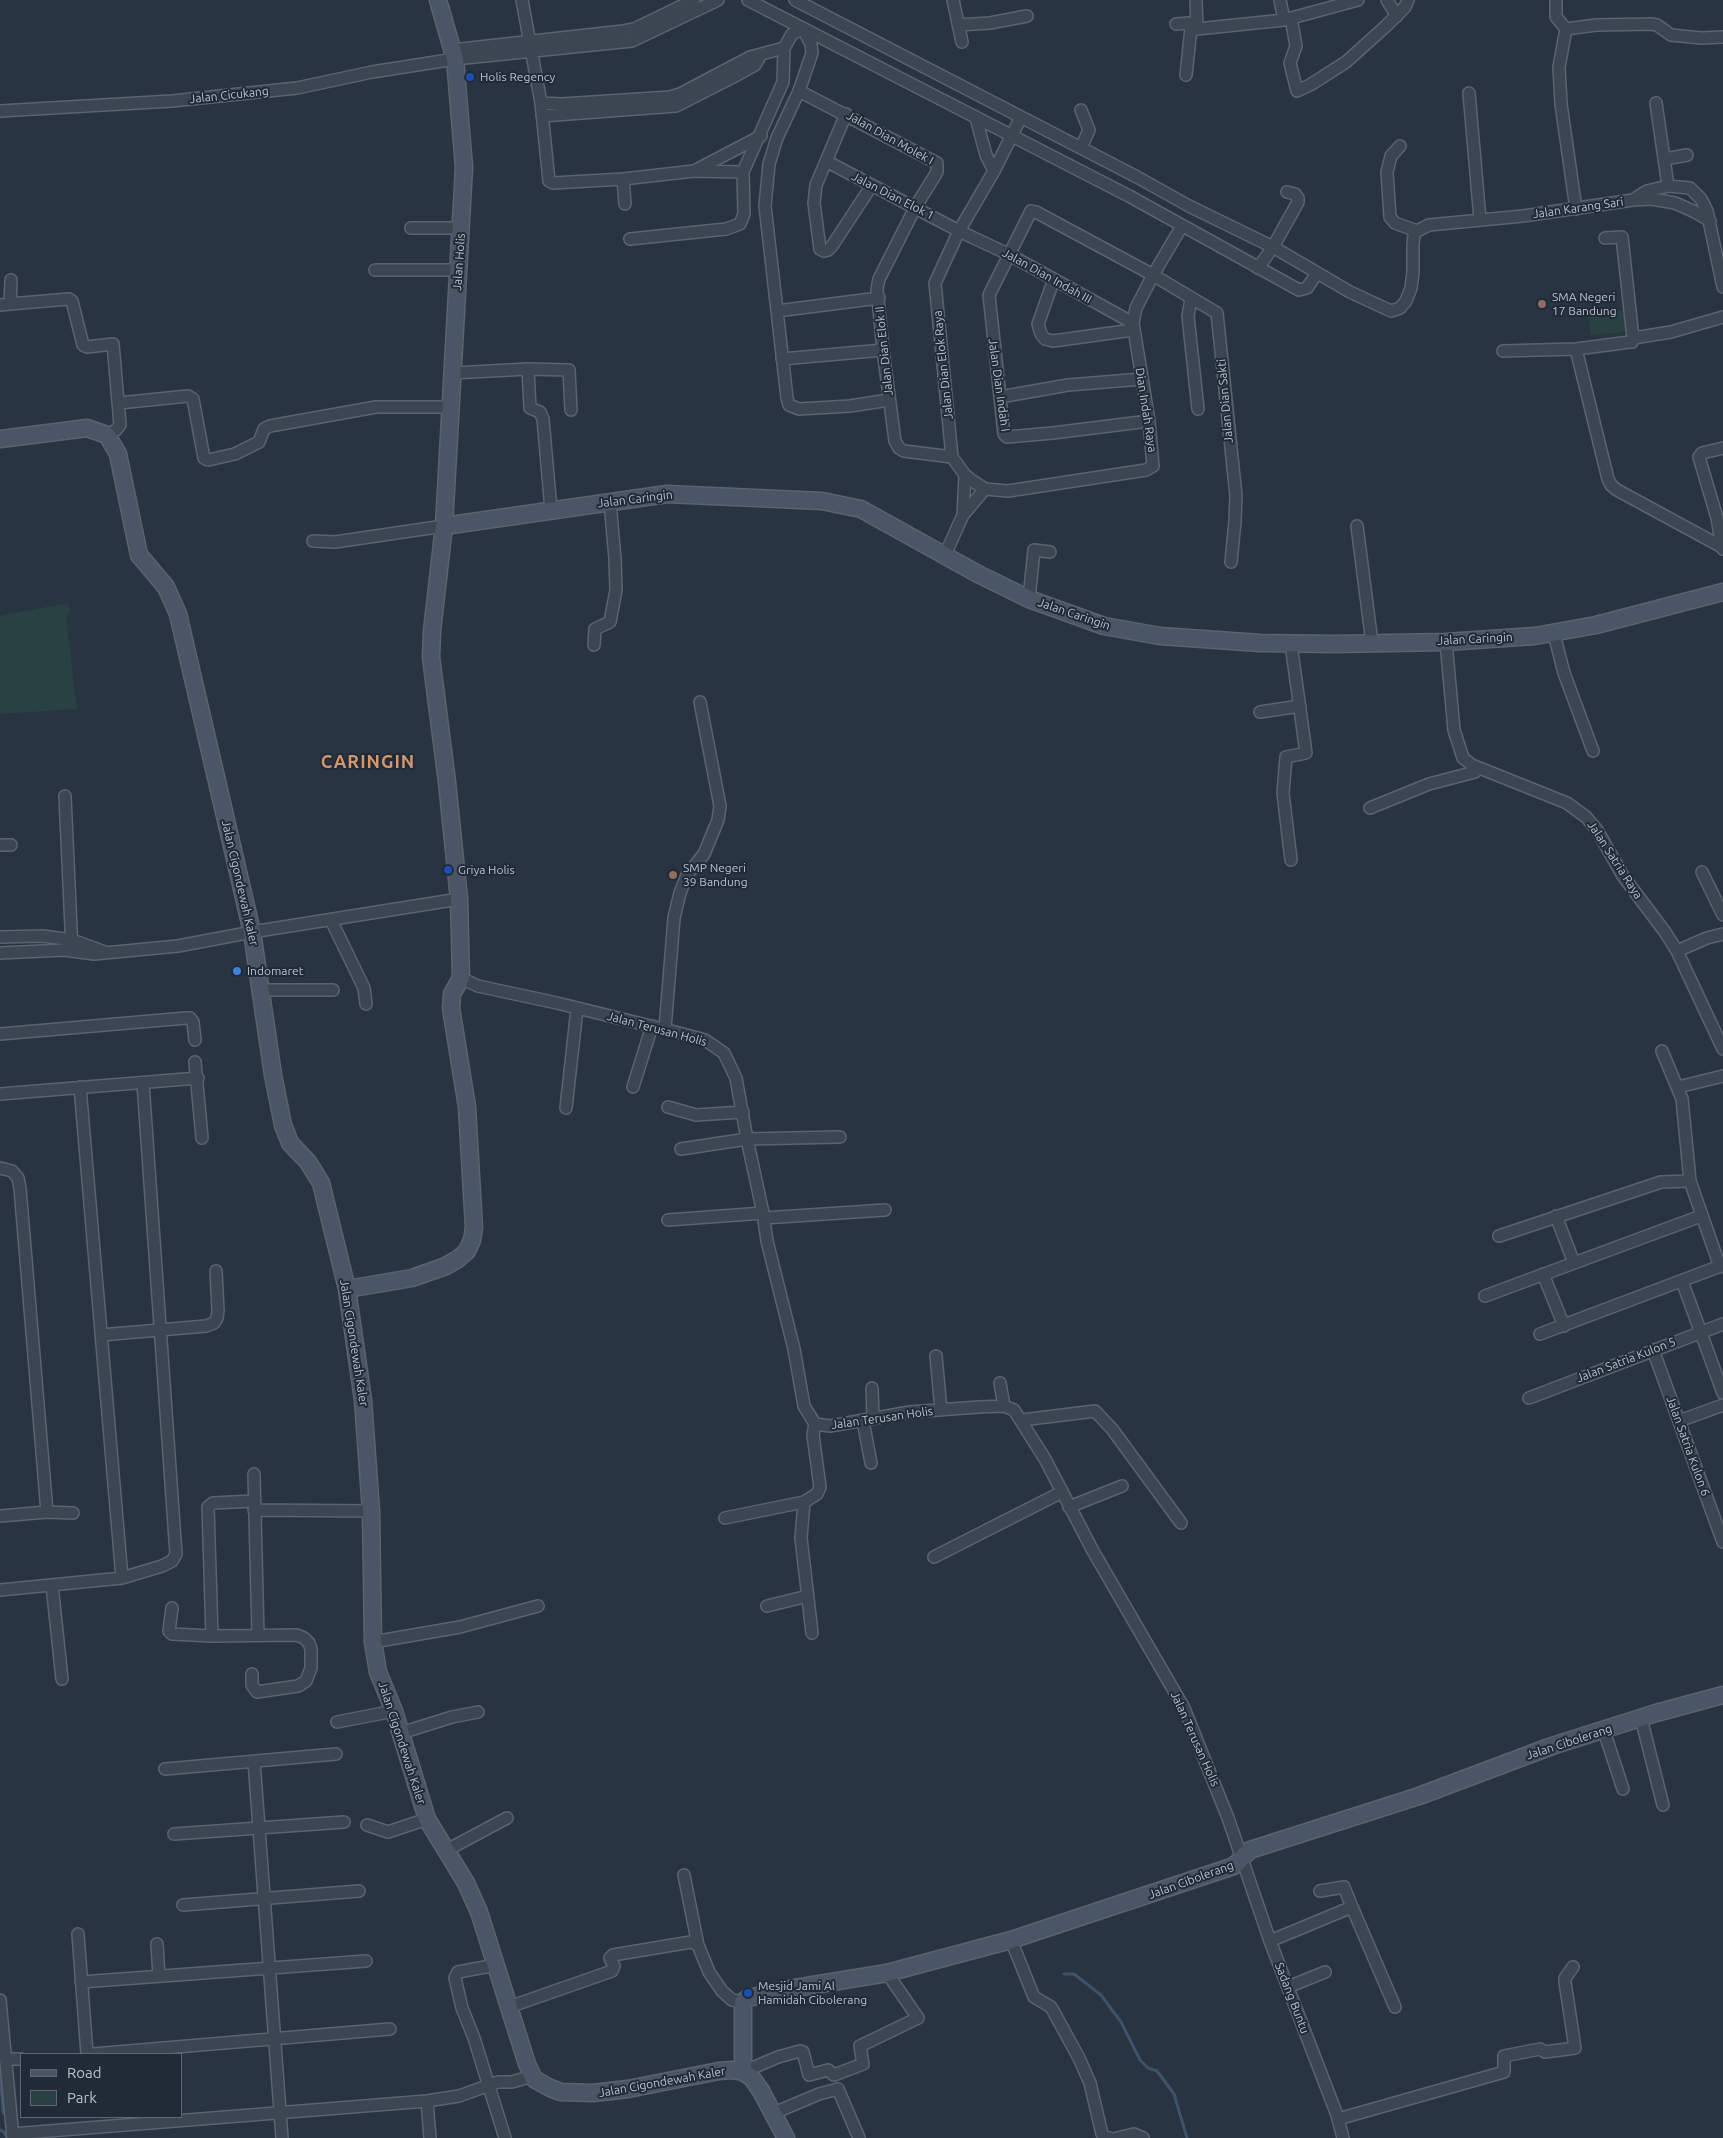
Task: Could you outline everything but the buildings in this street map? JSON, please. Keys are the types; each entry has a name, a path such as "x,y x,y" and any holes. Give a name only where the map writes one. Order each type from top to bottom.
{"main road":[{"name":"Jalan Holis","path":"438,0 454,54 464,167 444,526 431,657 447,782 459,899 461,978"},
{"path":"0,439 87,428 107,435"},
{"name":"Jalan Cigondewah Kaler","path":"107,435 118,454 139,555 166,587 178,614 252,932 273,1075 283,1125 290,1143 308,1162 321,1183 347,1289 362,1380 371,1511 373,1642 378,1672 394,1711 428,1819 466,1883 479,1912 532,2076 538,2082 561,2092 593,2093 628,2089 719,2071 732,2070 743,2072 752,2078 774,2113 786,2138"},
{"name":"Jalan Caringin","path":"444,526 672,494 822,501 852,506 876,516 1029,599 1104,626 1138,633 1291,644 1446,642 1554,634 1723,592"},
{"path":"347,1289 412,1278 432,1272 458,1260 467,1251 472,1240 474,1228 468,1106 451,1008 452,994 461,978"},
{"name":"Jalan Cibolerang","path":"743,2002 748,1998 758,1996 887,1974 938,1958 1010,1940 1190,1882 1234,1866 1250,1850 1402,1802 1552,1746 1723,1695"},
{"path":"743,2002 743,2072"}],"street":[{"path":"522,0 541,103 550,181 553,183 623,179 694,171 743,172"},
{"path":"531,45 634,28 694,0"},
{"path":"531,45 632,41 718,0"},
{"path":"748,0 1011,137 1129,196 1301,290 1307,288 1317,273"},
{"path":"795,0 811,4 1189,206 1273,248 1350,292 1391,311 1396,311 1406,302 1411,288 1414,266 1412,244 1418,231 1395,222 1390,217 1387,172 1391,156 1400,146"},
{"path":"953,0 962,42"},
{"path":"1186,75 1194,29 1196,0"},
{"path":"1280,0 1296,46 1290,63 1297,91 1346,62 1397,16 1408,0"},
{"path":"1194,29 1288,19 1358,0"},
{"path":"1387,0 1397,16"},
{"path":"1556,0 1556,17 1566,29"},
{"path":"630,239 737,226 742,221 744,214 743,172 761,136 783,82 784,48 792,34 803,29 811,4"},
{"path":"1659,26 1661,14"},
{"path":"958,25 990,24 1027,16"},
{"path":"1176,24 1189,23 1194,29"},
{"path":"1566,29 1596,25 1650,24 1659,26 1671,35 1701,38 1723,37"},
{"path":"803,29 812,44 812,53 799,91 777,138 769,164 766,184 766,220 787,398 792,407 821,408 889,400"},
{"path":"1566,29 1559,67 1561,104 1576,209"},
{"name":"Jalan Cicukang","path":"0,111 172,101 297,88 454,54 531,45"},
{"path":"542,116 576,109 670,97 682,98 750,57 760,56 784,48"},
{"name":"Jalan Dian Molek I","path":"799,91 937,163 937,172 916,206"},
{"path":"1470,93 1480,219"},
{"path":"541,103 576,109"},
{"path":"1656,103 1666,159 1668,186"},
{"path":"1082,110 1089,130 1082,148"},
{"path":"846,114 816,185 814,203 818,245 824,251 832,246 872,185"},
{"name":"Jalan Dian Elok Raya","path":"952,457 935,288 936,278 994,171 1021,116"},
{"path":"976,118 986,155 994,171"},
{"path":"694,171 761,136"},
{"path":"1666,159 1687,155"},
{"name":"Jalan Dian Elok 1","path":"826,161 916,206 960,231"},
{"path":"623,179 624,204"},
{"name":"Jalan Karang Sari","path":"1418,231 1429,225 1576,209 1633,200 1647,191 1668,186 1690,188 1695,192 1707,211 1723,286"},
{"path":"1258,268 1273,248 1298,202 1295,194 1286,192"},
{"path":"1633,200 1652,199 1675,203 1710,221"},
{"name":"Jalan Dian Elok II","path":"916,206 879,279 883,350 894,441 899,448 913,453 952,457"},
{"name":"Jalan Dian Indah I","path":"1036,212 1029,212 988,298 1003,432 1007,437 1149,421"},
{"name":"Jalan Dian Sakti","path":"1036,212 1214,311 1217,318 1236,496 1231,562"},
{"name":"Dian Indah Raya","path":"985,489 1008,491 1025,489 1151,469 1154,463 1149,421 1133,326 1136,308 1152,275 1182,226"},
{"path":"411,228 461,228"},
{"name":"Jalan Dian Indah III","path":"960,231 1054,279 1133,326"},
{"path":"1503,351 1576,349 1632,342 1622,237 1605,238"},
{"path":"375,270 458,270"},
{"path":"1054,279 1038,324 1041,334 1045,339 1053,342 1133,326"},
{"path":"10,280 5,304 69,299 72,302 82,345 87,347 113,344 120,424 116,430 107,435"},
{"path":"777,311 879,298"},
{"path":"1191,299 1188,316 1198,409"},
{"path":"1633,338 1671,332 1723,317"},
{"path":"1576,349 1611,485 1723,548"},
{"path":"782,359 883,350"},
{"path":"452,374 528,369 569,370 571,410"},
{"path":"528,369 530,408 540,412 543,419 551,510"},
{"path":"1000,398 1068,385 1142,379"},
{"path":"119,403 188,396 193,399 204,458 208,460 235,454 259,442 264,429 270,426 376,408 450,407"},
{"path":"1723,448 1702,453 1699,457 1717,518 1723,548"},
{"path":"945,555 963,515 985,489 965,475 952,457"},
{"path":"963,515 965,475"},
{"path":"594,646 595,629 610,622 616,590 616,559 610,502"},
{"path":"313,541 335,542 444,526"},
{"path":"1356,526 1372,643"},
{"path":"1029,599 1034,550 1050,552"},
{"path":"1554,634 1564,673 1593,751"},
{"name":"Jalan Satria Raya","path":"1446,642 1454,730 1460,752 1466,761 1567,803 1581,812 1597,830 1623,876 1666,932 1719,1028 1723,1049"},
{"path":"1290,860 1283,788 1287,756 1306,753 1291,644"},
{"path":"666,1029 674,918 680,893 687,875 704,854 718,820 720,806 700,702"},
{"path":"1260,712 1300,706"},
{"path":"1370,808 1429,784 1475,772"},
{"path":"65,796 72,945"},
{"path":"1702,872 1723,915"},
{"path":"0,938 43,936 105,952 178,946 252,932 459,899"},
{"path":"331,920 364,988 366,1004"},
{"path":"1677,951 1707,938 1723,934"},
{"path":"0,953 72,945"},
{"name":"Jalan Terusan Holis","path":"461,978 478,986 666,1029 705,1040 724,1053 736,1078 764,1215 767,1241 794,1349 804,1406 815,1424 830,1426 910,1412 1004,1406 1012,1408 1022,1420 1069,1507 1184,1708 1242,1858"},
{"path":"262,990 333,990"},
{"path":"566,1108 577,1009"},
{"path":"0,1034 186,1018 193,1022 195,1040"},
{"path":"634,1087 652,1026"},
{"path":"1540,1334 1721,1266 1701,1216 1690,1181 1684,1118 1678,1087 1662,1051"},
{"path":"195,1062 198,1078 202,1138"},
{"path":"1678,1087 1723,1076"},
{"path":"0,1094 198,1078"},
{"path":"0,1590 122,1578 162,1566 172,1561 176,1554 143,1083"},
{"path":"80,1087 122,1578"},
{"path":"668,1107 696,1115 743,1112"},
{"path":"681,1149 747,1139 840,1137"},
{"path":"0,1168 12,1170 18,1178 20,1188 47,1512"},
{"path":"1499,1236 1661,1182 1690,1181"},
{"path":"668,1220 885,1210"},
{"path":"1556,1216 1574,1263"},
{"path":"1485,1296 1701,1216"},
{"path":"101,1335 206,1326 214,1323 218,1310 216,1271"},
{"path":"1543,1274 1564,1326"},
{"path":"1682,1281 1723,1393"},
{"name":"Jalan Satria Kulon 5","path":"1529,1398 1723,1324"},
{"name":"Jalan Satria Kulon 6","path":"1653,1350 1723,1542"},
{"path":"936,1356 941,1410"},
{"path":"1000,1382 1004,1406"},
{"path":"871,1463 868,1420 872,1388"},
{"path":"1679,1421 1723,1405"},
{"path":"1022,1420 1095,1411 1112,1429 1181,1523"},
{"path":"725,1518 804,1502 817,1494 820,1487 814,1446 815,1424"},
{"path":"254,1474 258,1635"},
{"path":"1069,1507 1122,1486"},
{"path":"934,1557 1062,1492"},
{"path":"804,1502 801,1538 812,1633"},
{"path":"212,1636 208,1507 213,1503 371,1511"},
{"path":"0,1516 47,1512 73,1513"},
{"path":"52,1585 62,1679"},
{"path":"767,1606 808,1596"},
{"path":"373,1642 460,1627 538,1606"},
{"path":"172,1608 170,1633 212,1636 297,1635 304,1638 311,1649 311,1668 306,1681 298,1686 262,1692 254,1689 252,1674"},
{"path":"337,1722 394,1711"},
{"path":"401,1733 452,1717 478,1712"},
{"path":"1641,1718 1663,1805"},
{"path":"1604,1731 1623,1789"},
{"path":"165,1769 336,1754"},
{"path":"254,1760 282,2138"},
{"path":"447,1850 507,1818"},
{"path":"367,1825 388,1832 428,1819"},
{"path":"174,1834 344,1822"},
{"name":"Sadang Buntu","path":"1242,1858 1270,1941 1338,2119 1343,2138"},
{"path":"684,1875 698,1945 712,1976 722,1991 732,2000 743,2002"},
{"path":"1320,1891 1344,1887 1395,2007"},
{"path":"183,1905 359,1891"},
{"path":"1270,1941 1352,1907"},
{"path":"78,1934 87,2053"},
{"path":"1010,1940 1034,1997 1051,2007 1080,2058 1090,2083 1102,2134 1110,2138"},
{"path":"509,2007 612,1971 614,1966 610,1958 613,1955 691,1942 698,1945"},
{"path":"157,1944 159,1976"},
{"path":"81,1982 366,1961"},
{"path":"496,1965 458,1972 455,1978 462,2008 490,2086 505,2138"},
{"path":"1338,2119 1504,2072 1504,2056 1540,2048 1545,2052 1575,2048 1565,1982 1565,1978 1573,1967"},
{"path":"1288,1987 1326,1972"},
{"path":"834,2075 863,2064 860,2046 918,2018 887,1974"},
{"path":"0,2000 6,2059 5,2120 13,2136 427,2101 459,2096 503,2081 512,2082 532,2076"},
{"path":"104,2053 390,2029"},
{"path":"743,2072 778,2057 802,2051 810,2075 828,2070 834,2075 858,2138"},
{"path":"6,2059 20,2059"},
{"path":"774,2113 819,2094 838,2089"},
{"path":"427,2101 430,2138"},
{"path":"1117,2138 1136,2134 1143,2138"}],"green space":[{"path":"1625,310 1627,332 1590,335 1589,312"},
{"path":"68,603 70,611 66,618 77,709 0,714 0,616"}],"waterway":[{"path":"1064,1974 1074,1974 1101,1995 1121,2022 1140,2060 1148,2068 1157,2071 1174,2094 1187,2138"},
{"path":"0,2068 3,2113"},
{"path":"0,2130 4,2132 7,2138"}],"place":[{"name":"Holis Regency","path":"470,77"},
{"name":"SMA Negeri 17 Bandung","path":"1542,304"},
{"name":"Griya Holis","path":"448,870"},
{"name":"SMP Negeri 39 Bandung","path":"673,875"},
{"name":"Indomaret","path":"237,971"},
{"name":"Mesjid Jami Al Hamidah Cibolerang","path":"748,1993"}],"district":[{"name":"CARINGIN","path":"368,762"}]}
